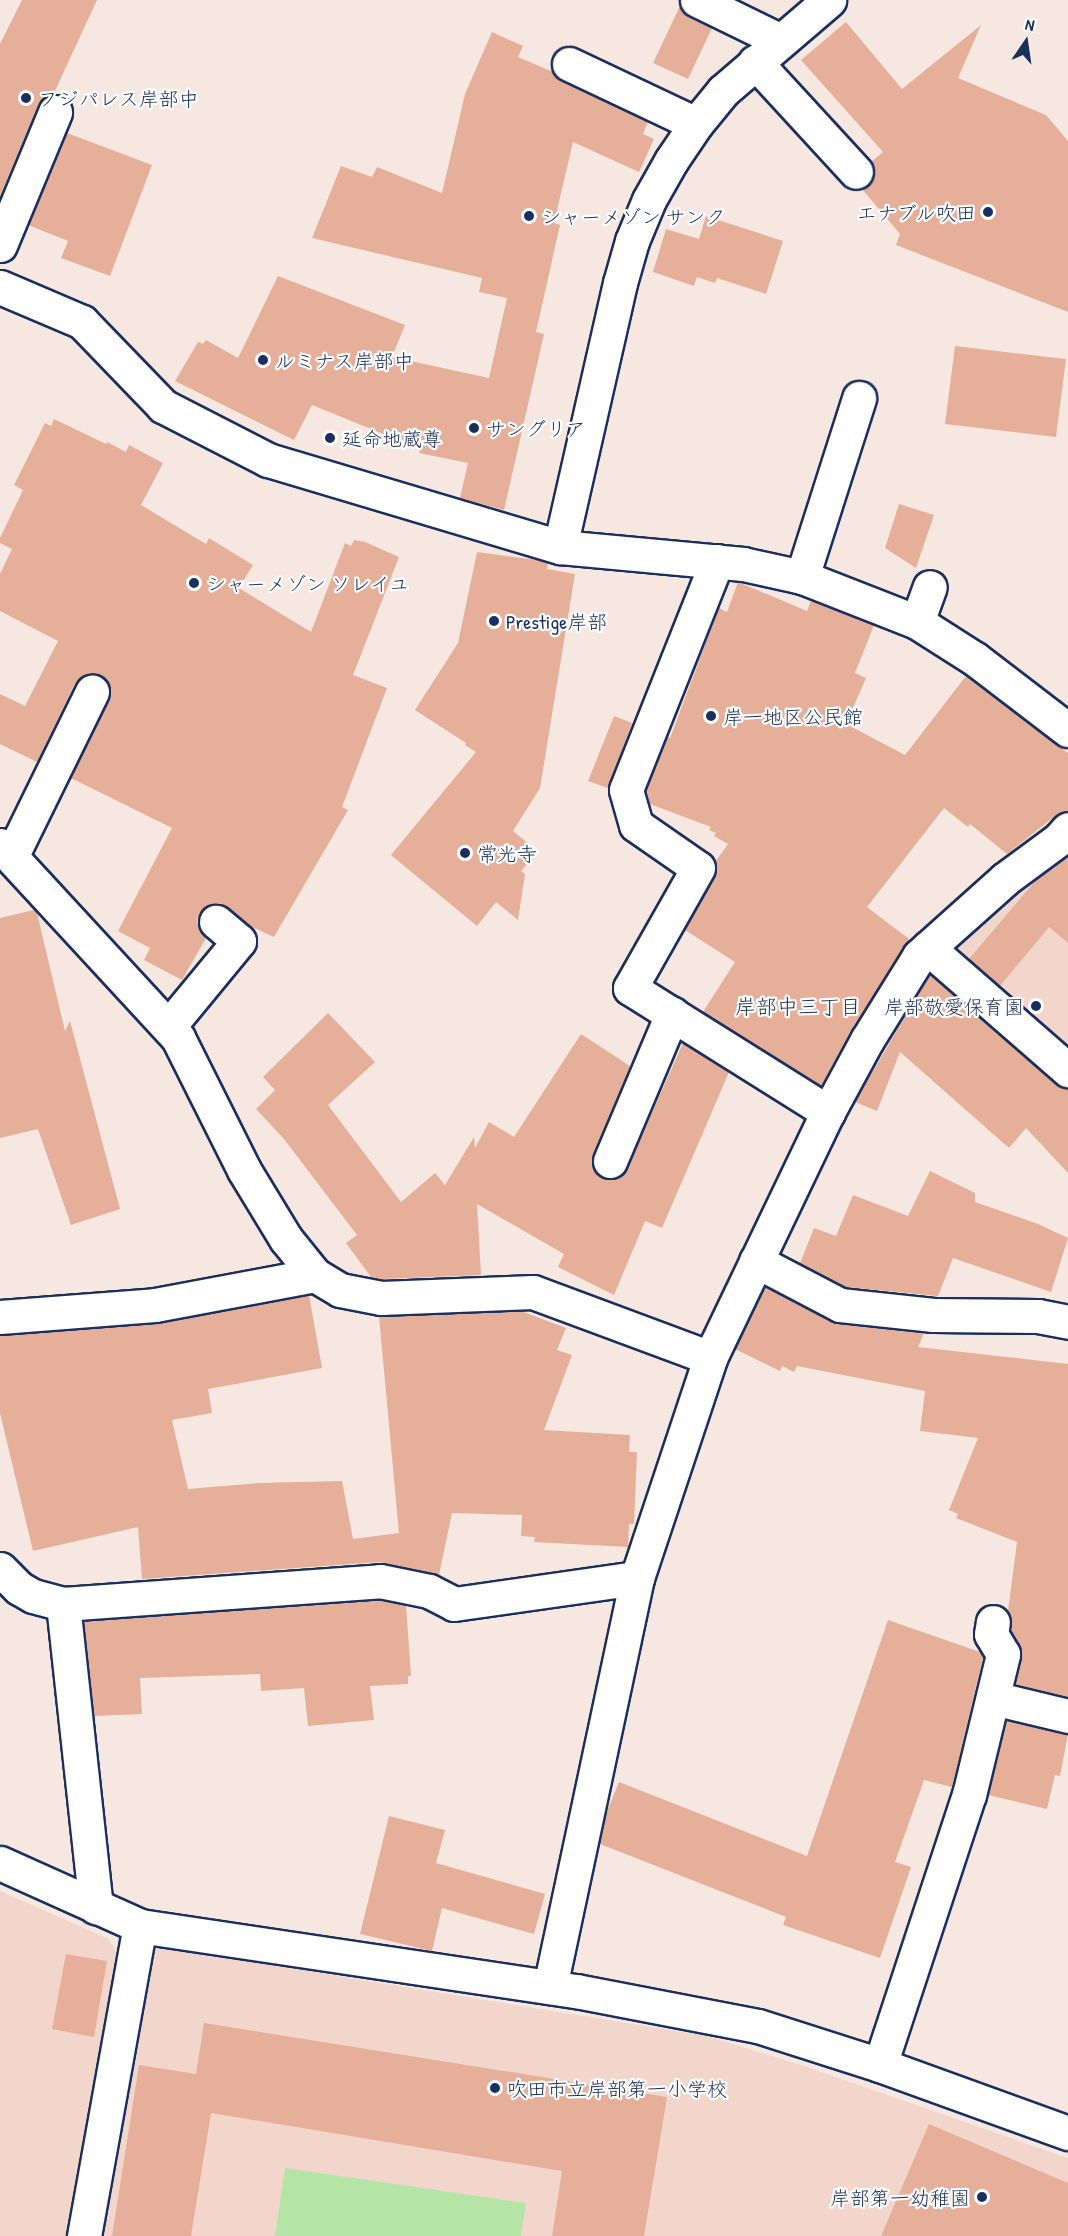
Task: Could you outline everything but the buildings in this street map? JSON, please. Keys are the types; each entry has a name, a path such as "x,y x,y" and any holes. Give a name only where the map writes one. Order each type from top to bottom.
{"street":[{"path":"697,0 781,41"},
{"path":"560,547 620,283 632,241 650,200 670,161 723,91 828,0"},
{"path":"755,62 856,172"},
{"path":"569,64 696,124"},
{"path":"0,245 55,112"},
{"path":"0,287 82,322 163,406 268,460 560,547 743,564 802,578 917,622 975,659 1068,730"},
{"path":"802,578 859,398"},
{"path":"717,561 626,790 636,825 698,868 630,988 828,1112"},
{"path":"917,622 930,587"},
{"path":"92,692 6,850 178,1038 244,1170 285,1239 315,1275 340,1290 381,1298 533,1292 710,1358"},
{"path":"550,1987 637,1578 710,1358 828,1112 867,1040 920,956 1005,879 1059,840 1068,829"},
{"path":"169,1026 239,941 216,922"},
{"path":"928,948 1068,1070"},
{"path":"610,1161 672,1014"},
{"path":"756,1261 840,1305 933,1315 1038,1316 1068,1322"},
{"path":"0,1317 155,1305 315,1275"},
{"path":"0,1569 19,1588 33,1596 63,1604 380,1581 429,1591 454,1604 637,1578"},
{"path":"63,1604 96,1907"},
{"path":"880,2065 956,1840 993,1698 1003,1654 991,1634 993,1622"},
{"path":"993,1698 1068,1716"},
{"path":"0,1863 140,1926 550,1987 758,2026 880,2065 1068,2133"},
{"path":"84,2236 140,1926"}],"shaded area":[{"name":"岸部敬愛保育園","path":"1068,846 1068,1061 941,952"},
{"path":"0,1891 109,1939 120,1960 72,2236 0,2236"},
{"name":"吹田市立岸部第一小学校","path":"147,1945 707,2036 804,2066 1068,2158 1068,2236 96,2236"}],"green space":[{"path":"285,2168 526,2203 521,2236 275,2236"}],"place":[{"name":"フジパレス岸部中","path":"26,98"},
{"name":"エナブル吹田","path":"988,212"},
{"name":"シャーメゾン サンク","path":"529,216"},
{"name":"ルミナス岸部中","path":"263,360"},
{"name":"サングリア","path":"474,428"},
{"name":"延命地蔵尊","path":"330,438"},
{"name":"シャーメゾン ソレイユ","path":"194,583"},
{"name":"Prestige岸部","path":"494,621"},
{"name":"岸一地区公民館","path":"711,716"},
{"name":"常光寺","path":"465,853"},
{"name":"岸部敬愛保育園","path":"1036,1006"},
{"name":"吹田市立岸部第一小学校","path":"495,2088"},
{"name":"岸部第一幼稚園","path":"982,2197"}],"district":[{"name":"岸部中三丁目","path":"798,1007"}]}
